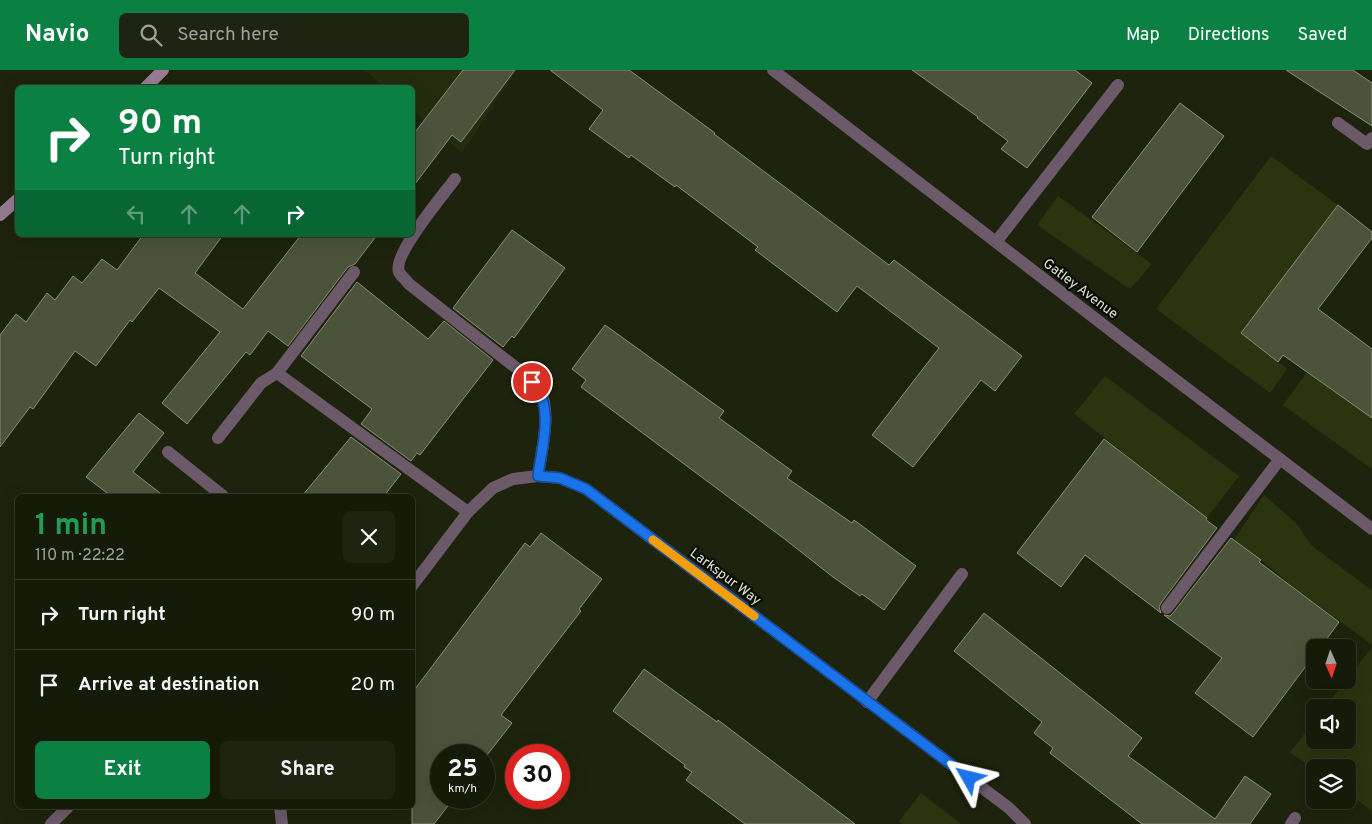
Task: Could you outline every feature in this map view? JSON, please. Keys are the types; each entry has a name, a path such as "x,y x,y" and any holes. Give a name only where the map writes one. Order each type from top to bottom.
{"main road":[{"path":"148,85 163,70"},
{"path":"0,215 15,202"}],"street":[{"name":"Gatley Avenue","path":"773,70 1372,529"},
{"path":"996,242 1118,85"},
{"path":"1338,123 1367,144 1372,138"},
{"path":"415,233 455,179"},
{"path":"412,237 398,261 399,272 409,284 524,374 539,390 545,404 546,416 538,476"},
{"path":"218,438 261,382 277,373 354,272"},
{"path":"277,373 468,512"},
{"path":"168,452 220,494"},
{"path":"1167,608 1280,459"},
{"name":"Larkspur Way","path":"415,582 468,512 493,488 513,479 538,476 560,478 586,489 1009,808 1025,824"},
{"path":"867,702 962,574"},
{"path":"51,824 66,809"},
{"path":"280,809 282,824"}],"shaded area":[{"path":"364,70 517,70 462,153 415,113 415,85 383,85"},
{"path":"1271,156 1338,205 1241,333 1287,369 1270,393 1156,309"},
{"path":"1058,196 1152,264 1130,289 1037,225"},
{"path":"1307,372 1372,418 1372,469 1283,405"},
{"path":"1105,376 1239,476 1207,518 1074,414"},
{"path":"1264,495 1296,523 1312,546 1372,590 1372,645 1234,540"},
{"path":"1372,647 1372,811 1356,799 1356,759 1306,759 1306,764 1290,752 1306,732 1306,749 1356,749 1356,699 1331,699 1339,689 1356,689 1356,667"},
{"path":"921,793 961,824 902,824 899,821"}],"building":[{"path":"463,70 515,70 461,142 452,135 415,184 415,132"},
{"path":"550,70 629,70 889,265 894,260 1022,356 995,391 981,380 913,467 872,435 939,348 857,286 837,312 755,250 758,247 676,185 675,187 631,155 629,158 589,129 603,110"},
{"path":"912,70 1075,70 1092,83 1027,168 1001,149 1008,141"},
{"path":"1286,70 1353,70 1372,83 1372,126"},
{"path":"1180,103 1224,136 1137,252 1092,217"},
{"path":"1338,205 1372,232 1372,238 1318,309 1372,349 1372,418 1283,355 1278,362 1241,333"},
{"path":"512,230 565,268 514,338 512,336 503,347 453,308"},
{"path":"142,237 222,237 195,273 243,309 299,237 375,237 355,264 348,267 288,346 268,331 250,355 246,352 187,424 162,403 220,332 159,288 132,322 130,320 96,366 75,351 33,409 30,407 0,447 0,335 16,314 26,322 47,293 55,300 73,276 82,283 102,259 117,270"},
{"path":"357,282 428,339 444,321 493,360 420,455 417,453 411,461 361,424 372,409 301,356"},
{"path":"605,325 724,411 719,418 792,471 787,478 852,523 854,520 916,566 884,610 833,577 581,387 586,380 572,369"},
{"path":"139,413 164,433 133,472 161,494 108,494 86,477"},
{"path":"351,437 401,474 386,494 304,494"},
{"path":"1104,439 1207,518 1206,520 1217,528 1161,603 1159,607 1161,613 1085,555 1061,587 1017,553"},
{"path":"541,533 602,579 579,609 581,611 501,715 512,723 495,745 430,744 430,809 446,809 434,824 412,824 412,809 415,809 415,689 525,543 530,547"},
{"path":"1231,538 1261,560 1259,562 1339,622 1327,639 1306,639 1306,666 1253,737 1195,693 1222,658 1164,615 1170,616"},
{"path":"984,613 1142,738 1128,756 1215,819 1245,776 1271,794 1250,824 1142,824 1050,753 1053,748 1034,733 1042,722 954,651"},
{"path":"644,669 717,722 718,720 855,824 745,824 686,780 692,772 684,767 685,765 613,711"}],"slow traffic":[{"path":"653,540 754,616"}],"route":[{"path":"532,382 539,390 545,404 546,416 538,476 560,478 586,489 969,778"}]}
